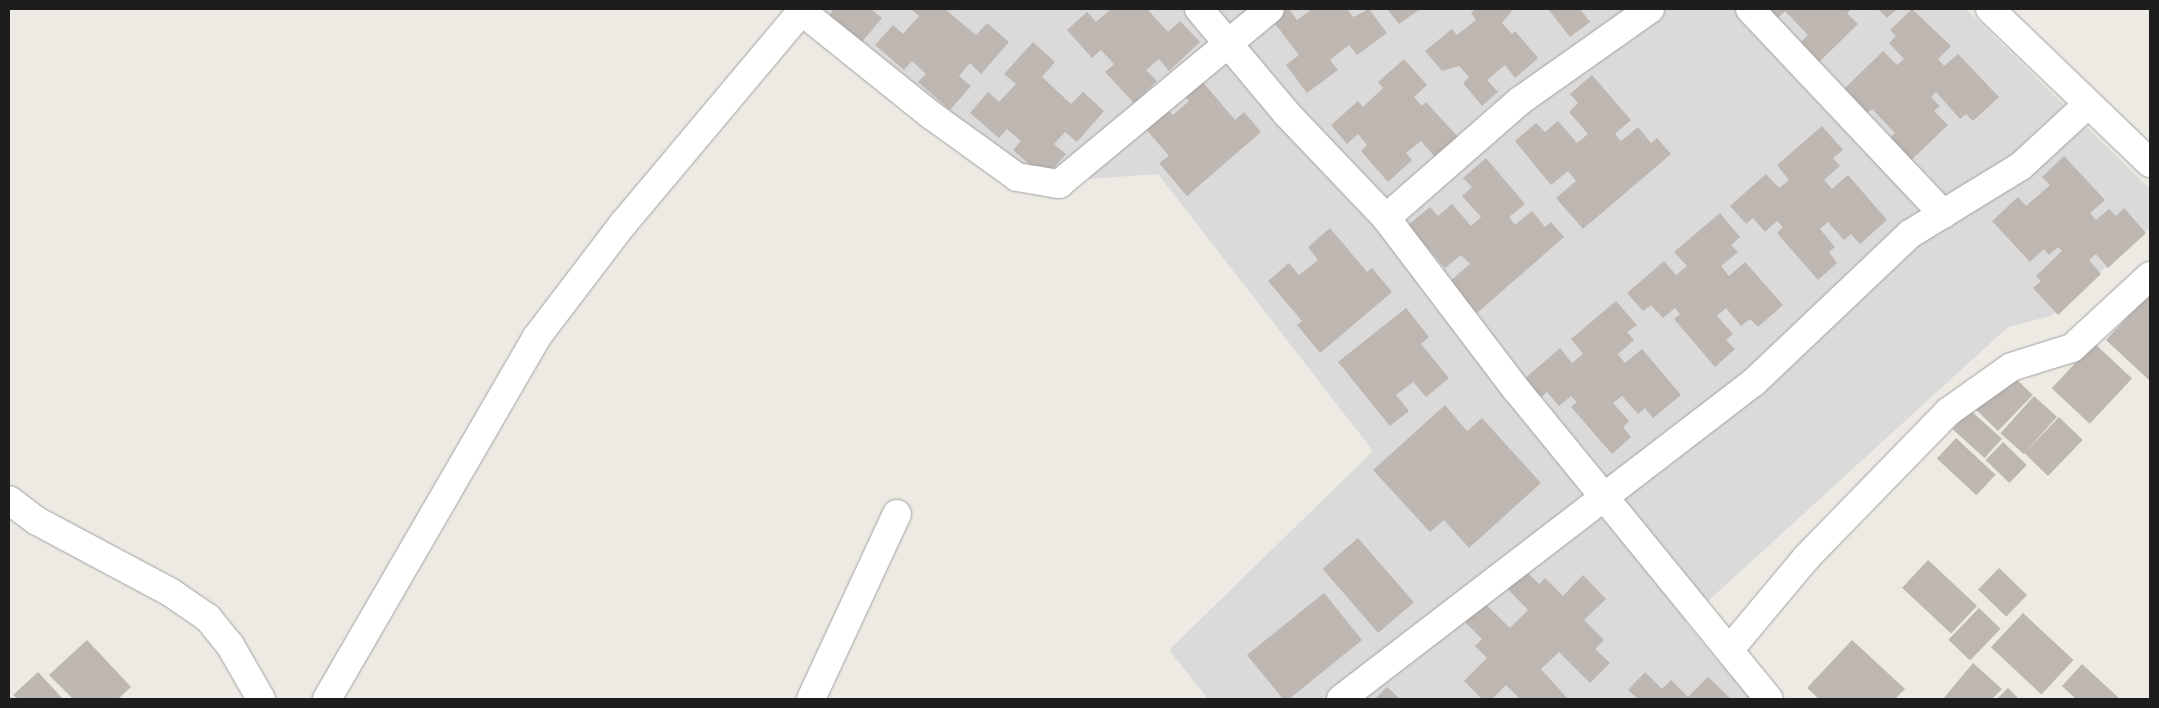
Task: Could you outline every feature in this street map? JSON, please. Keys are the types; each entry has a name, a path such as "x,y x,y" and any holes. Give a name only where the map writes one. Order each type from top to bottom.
{"street":[{"path":"1199,9 1288,114 1386,218 1604,496 1769,699"},
{"path":"327,699 536,338 623,224 801,10 931,115 1017,177 1059,184 1270,9"},
{"path":"1386,218 1521,100 1650,9"},
{"path":"1750,9 1943,214"},
{"path":"1990,9 2150,163"},
{"path":"1341,699 1754,382 1910,234 2021,166 2088,104"},
{"path":"1730,649 1806,558 1948,412 2012,367 2072,348 2150,276"},
{"path":"9,500 37,521 170,592 208,618 230,645 261,699"},
{"path":"811,699 897,514"}],"shaded area":[{"path":"802,9 1966,9 2150,189 2150,227 2051,316 2008,327 1685,622 1751,699 1208,699 1169,650 1373,451 1158,174 1032,183"}],"building":[{"path":"834,9 871,9 882,18 862,42 829,16"},
{"path":"911,9 945,9 976,35 987,23 1009,42 981,74 970,63 959,76 971,86 950,110 918,82 926,74 912,61 904,70 875,45 893,25 903,34 919,16"},
{"path":"1111,9 1147,9 1168,32 1180,21 1200,42 1169,71 1159,59 1146,70 1157,81 1134,103 1105,72 1114,64 1101,50 1092,58 1067,30 1087,12 1096,22"},
{"path":"1279,9 1289,9 1297,20 1312,9 1347,9 1353,17 1369,9 1387,33 1357,55 1349,45 1330,60 1338,70 1307,93 1286,65 1299,55 1269,16"},
{"path":"1387,9 1420,9 1399,24"},
{"path":"1476,9 1510,9 1512,11 1502,23 1512,34 1515,31 1538,58 1515,78 1505,65 1487,80 1498,92 1482,106 1463,83 1469,77 1459,66 1442,71 1425,51 1452,29 1457,35 1476,20 1471,13"},
{"path":"1548,9 1580,9 1590,22 1570,37"},
{"path":"1768,9 1852,9 1847,13 1858,24 1818,63 1800,43 1808,35 1785,11 1777,19"},
{"path":"1878,9 1897,9 1887,18"},
{"path":"1912,9 1951,46 1938,59 1944,66 1958,54 1999,97 1973,121 1966,114 1960,119 1936,92 1931,97 1940,106 1934,111 1948,125 1908,163 1887,141 1895,133 1872,109 1864,116 1841,92 1883,51 1897,65 1904,59 1889,43 1896,36 1890,30"},
{"path":"1033,42 1055,62 1042,77 1071,104 1083,92 1104,111 1077,142 1065,132 1054,144 1066,154 1045,178 1013,150 1021,141 1007,129 999,138 970,113 988,92 999,102 1016,84 1004,74"},
{"path":"1404,59 1427,85 1414,97 1422,106 1426,102 1458,137 1435,157 1421,141 1406,153 1412,160 1388,182 1361,151 1367,145 1358,134 1347,144 1331,125 1358,101 1363,107 1383,88 1378,82"},
{"path":"1592,75 1631,120 1615,134 1621,141 1638,127 1651,143 1657,138 1671,154 1583,229 1556,198 1576,181 1568,171 1551,185 1515,141 1536,123 1545,132 1558,121 1577,143 1588,134 1569,112 1578,103 1570,94"},
{"path":"1201,80 1235,120 1244,112 1261,132 1187,196 1159,163 1169,156 1145,128 1167,109 1173,115 1189,101 1184,95"},
{"path":"1822,126 1843,150 1833,158 1840,166 1824,180 1832,189 1848,175 1887,220 1860,244 1851,234 1844,240 1828,222 1820,229 1835,247 1829,252 1837,263 1818,280 1777,233 1783,227 1777,221 1765,232 1753,218 1746,224 1730,206 1766,174 1779,188 1789,180 1777,165"},
{"path":"2064,156 2105,200 2090,213 2096,220 2109,209 2116,216 2124,208 2146,233 2108,268 2096,254 2089,260 2101,274 2058,315 2033,288 2041,281 2036,276 2062,251 2058,247 2049,255 2044,249 2030,262 1992,221 2018,197 2026,206 2050,185 2042,177"},
{"path":"1486,158 1525,204 1509,217 1515,225 1532,211 1545,227 1551,222 1564,237 1477,313 1450,281 1470,264 1461,255 1445,268 1408,225 1430,207 1438,216 1452,204 1471,226 1481,217 1462,196 1472,187 1463,178"},
{"path":"1720,213 1740,237 1731,245 1738,252 1721,266 1729,276 1745,262 1783,305 1758,327 1750,319 1741,326 1726,308 1717,316 1733,334 1726,340 1735,349 1715,367 1674,319 1680,314 1675,308 1663,318 1651,305 1643,311 1627,293 1664,261 1676,275 1687,266 1674,252"},
{"path":"1330,228 1367,272 1372,268 1392,292 1320,353 1297,325 1302,321 1268,281 1289,263 1299,275 1318,260 1308,247"},
{"path":"2150,293 2150,381 2106,340"},
{"path":"1616,301 1637,325 1627,332 1634,340 1618,354 1625,363 1642,349 1681,395 1653,418 1645,408 1638,414 1622,396 1613,403 1629,421 1623,427 1631,437 1612,454 1571,407 1577,402 1571,396 1559,406 1547,392 1539,399 1523,380 1560,348 1572,363 1583,354 1571,339"},
{"path":"1406,308 1429,337 1421,344 1449,378 1426,397 1413,382 1396,395 1409,411 1390,426 1338,362"},
{"path":"2094,343 2132,378 2090,424 2052,388"},
{"path":"2009,372 2033,395 1998,431 1974,408"},
{"path":"2034,396 2057,417 2024,454 2001,433"},
{"path":"1445,405 1467,431 1482,418 1541,483 1469,548 1444,520 1430,532 1373,470"},
{"path":"1970,410 2002,439 1985,458 1953,429"},
{"path":"2059,417 2083,440 2048,476 2024,453"},
{"path":"1956,438 1995,475 1976,495 1937,458"},
{"path":"2003,442 2027,465 2009,483 1986,460"},
{"path":"1358,538 1414,602 1378,633 1323,569"},
{"path":"1928,560 1977,606 1951,633 1902,588"},
{"path":"1522,567 1539,584 1545,578 1563,596 1583,575 1606,599 1584,620 1604,640 1595,649 1610,663 1590,683 1559,652 1541,669 1568,699 1520,699 1506,685 1492,699 1482,699 1464,681 1487,658 1475,646 1482,639 1463,620 1482,601 1510,628 1528,610 1504,585"},
{"path":"1999,568 2027,595 2006,617 1978,590"},
{"path":"1324,593 1362,640 1289,699 1283,699 1247,655"},
{"path":"1979,608 2001,629 1970,660 1948,640"},
{"path":"2023,613 2073,660 2041,694 1991,647"},
{"path":"87,640 131,687 118,699 73,699 49,675"},
{"path":"1852,640 1905,689 1895,699 1819,699 1807,688"},
{"path":"1973,663 2002,689 1992,699 1943,699"},
{"path":"2082,664 2120,699 2076,699 2062,686"},
{"path":"38,672 63,699 18,699 13,695"},
{"path":"1645,672 1662,689 1671,680 1688,697 1708,677 1731,699 1638,699 1628,690"},
{"path":"1387,687 1400,699 1375,699"},
{"path":"2008,688 2019,699 1997,699"}]}
